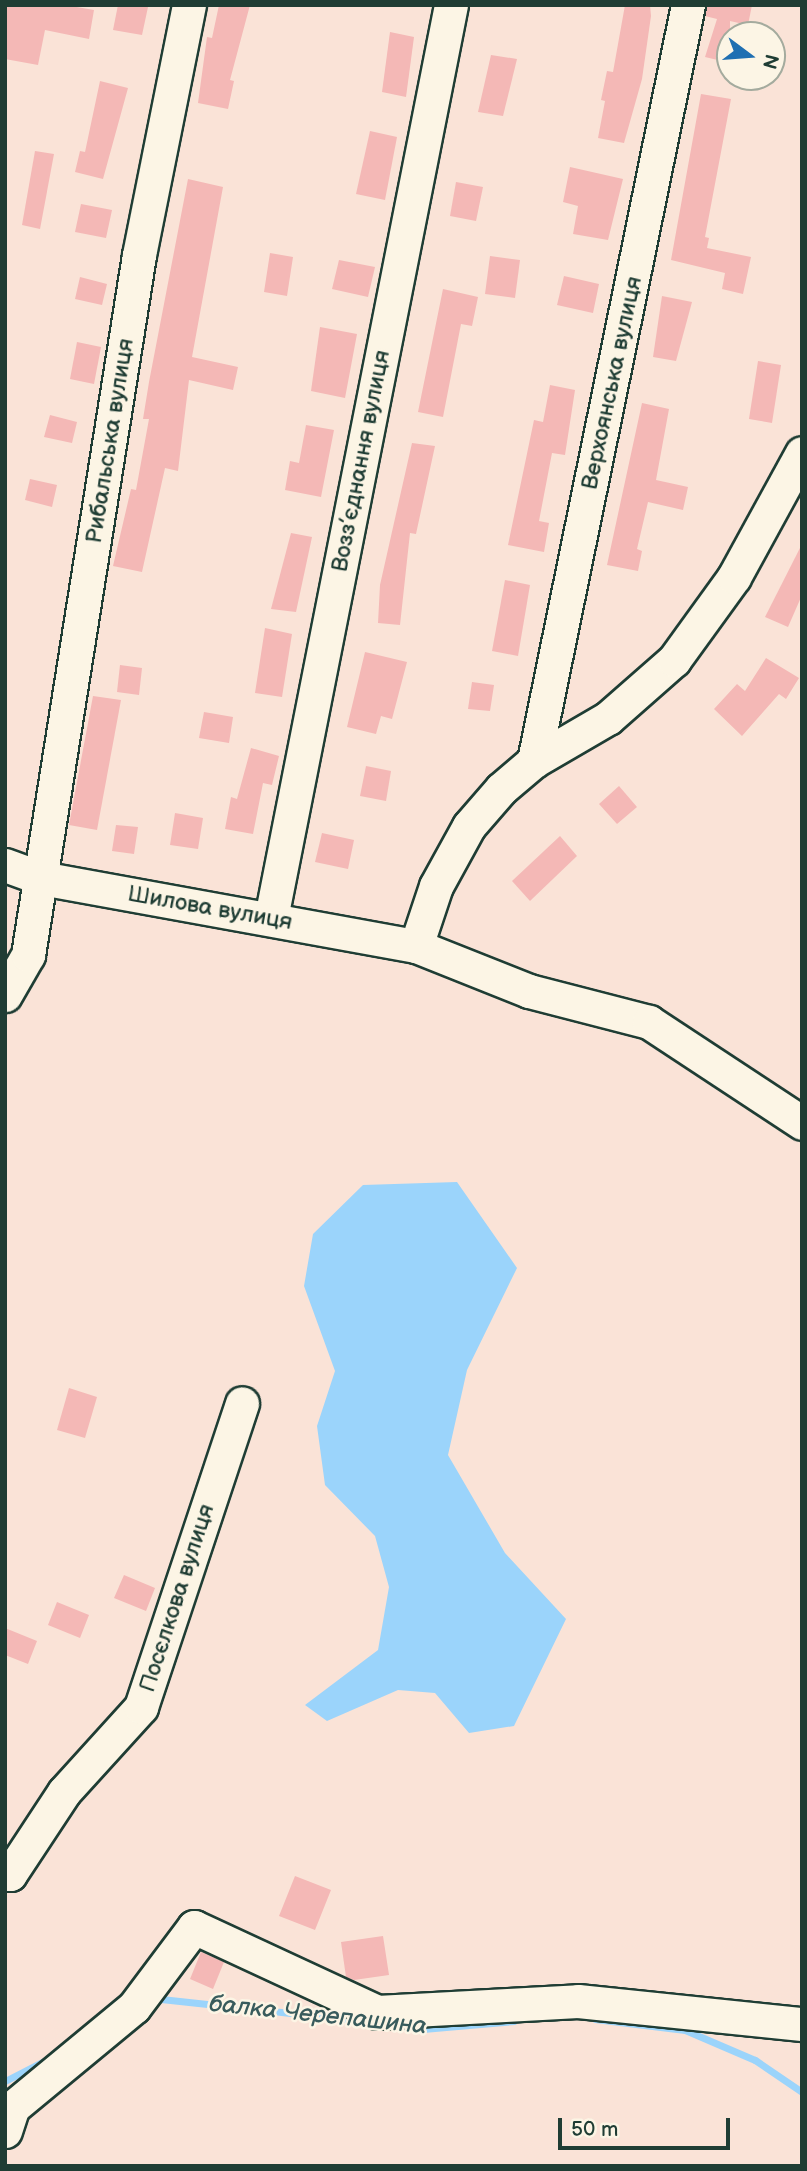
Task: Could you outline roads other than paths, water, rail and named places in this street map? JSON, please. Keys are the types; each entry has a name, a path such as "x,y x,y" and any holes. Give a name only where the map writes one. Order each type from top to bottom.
{"street":[{"name":"Рибальська вулиця","path":"5,995 28,955 139,255 189,5"},
{"name":"Возз’єднання вулиця","path":"271,918 451,5"},
{"name":"Верхоянська вулиця","path":"534,761 688,5"},
{"path":"416,946 436,886 470,826 501,789 534,761 608,718 674,660 734,577 802,453"},
{"name":"Шилова вулиця","path":"5,865 41,878 416,946 528,991 649,1022 802,1123"},
{"name":"Посєлкова вулиця","path":"5,1874 10,1874 64,1792 141,1707 242,1403"},
{"path":"5,2131 13,2107 134,2007 194,1927 377,2011 578,2001 802,2024"}],"water":[{"path":"457,1182 517,1268 467,1370 448,1455 505,1553 566,1619 514,1726 469,1733 435,1693 398,1690 327,1721 305,1705 378,1650 389,1587 375,1536 325,1485 317,1426 335,1371 304,1286 313,1234 363,1185"}],"waterway":[{"name":"балка Черепашина","path":"154,2003 161,1999 364,2021"},
{"name":"балка Черепашина","path":"595,2019 685,2030 755,2060 802,2092"},
{"name":"балка Черепашина","path":"400,2026 423,2029 514,2021"},
{"name":"балка Черепашина","path":"5,2081 48,2059"}]}
